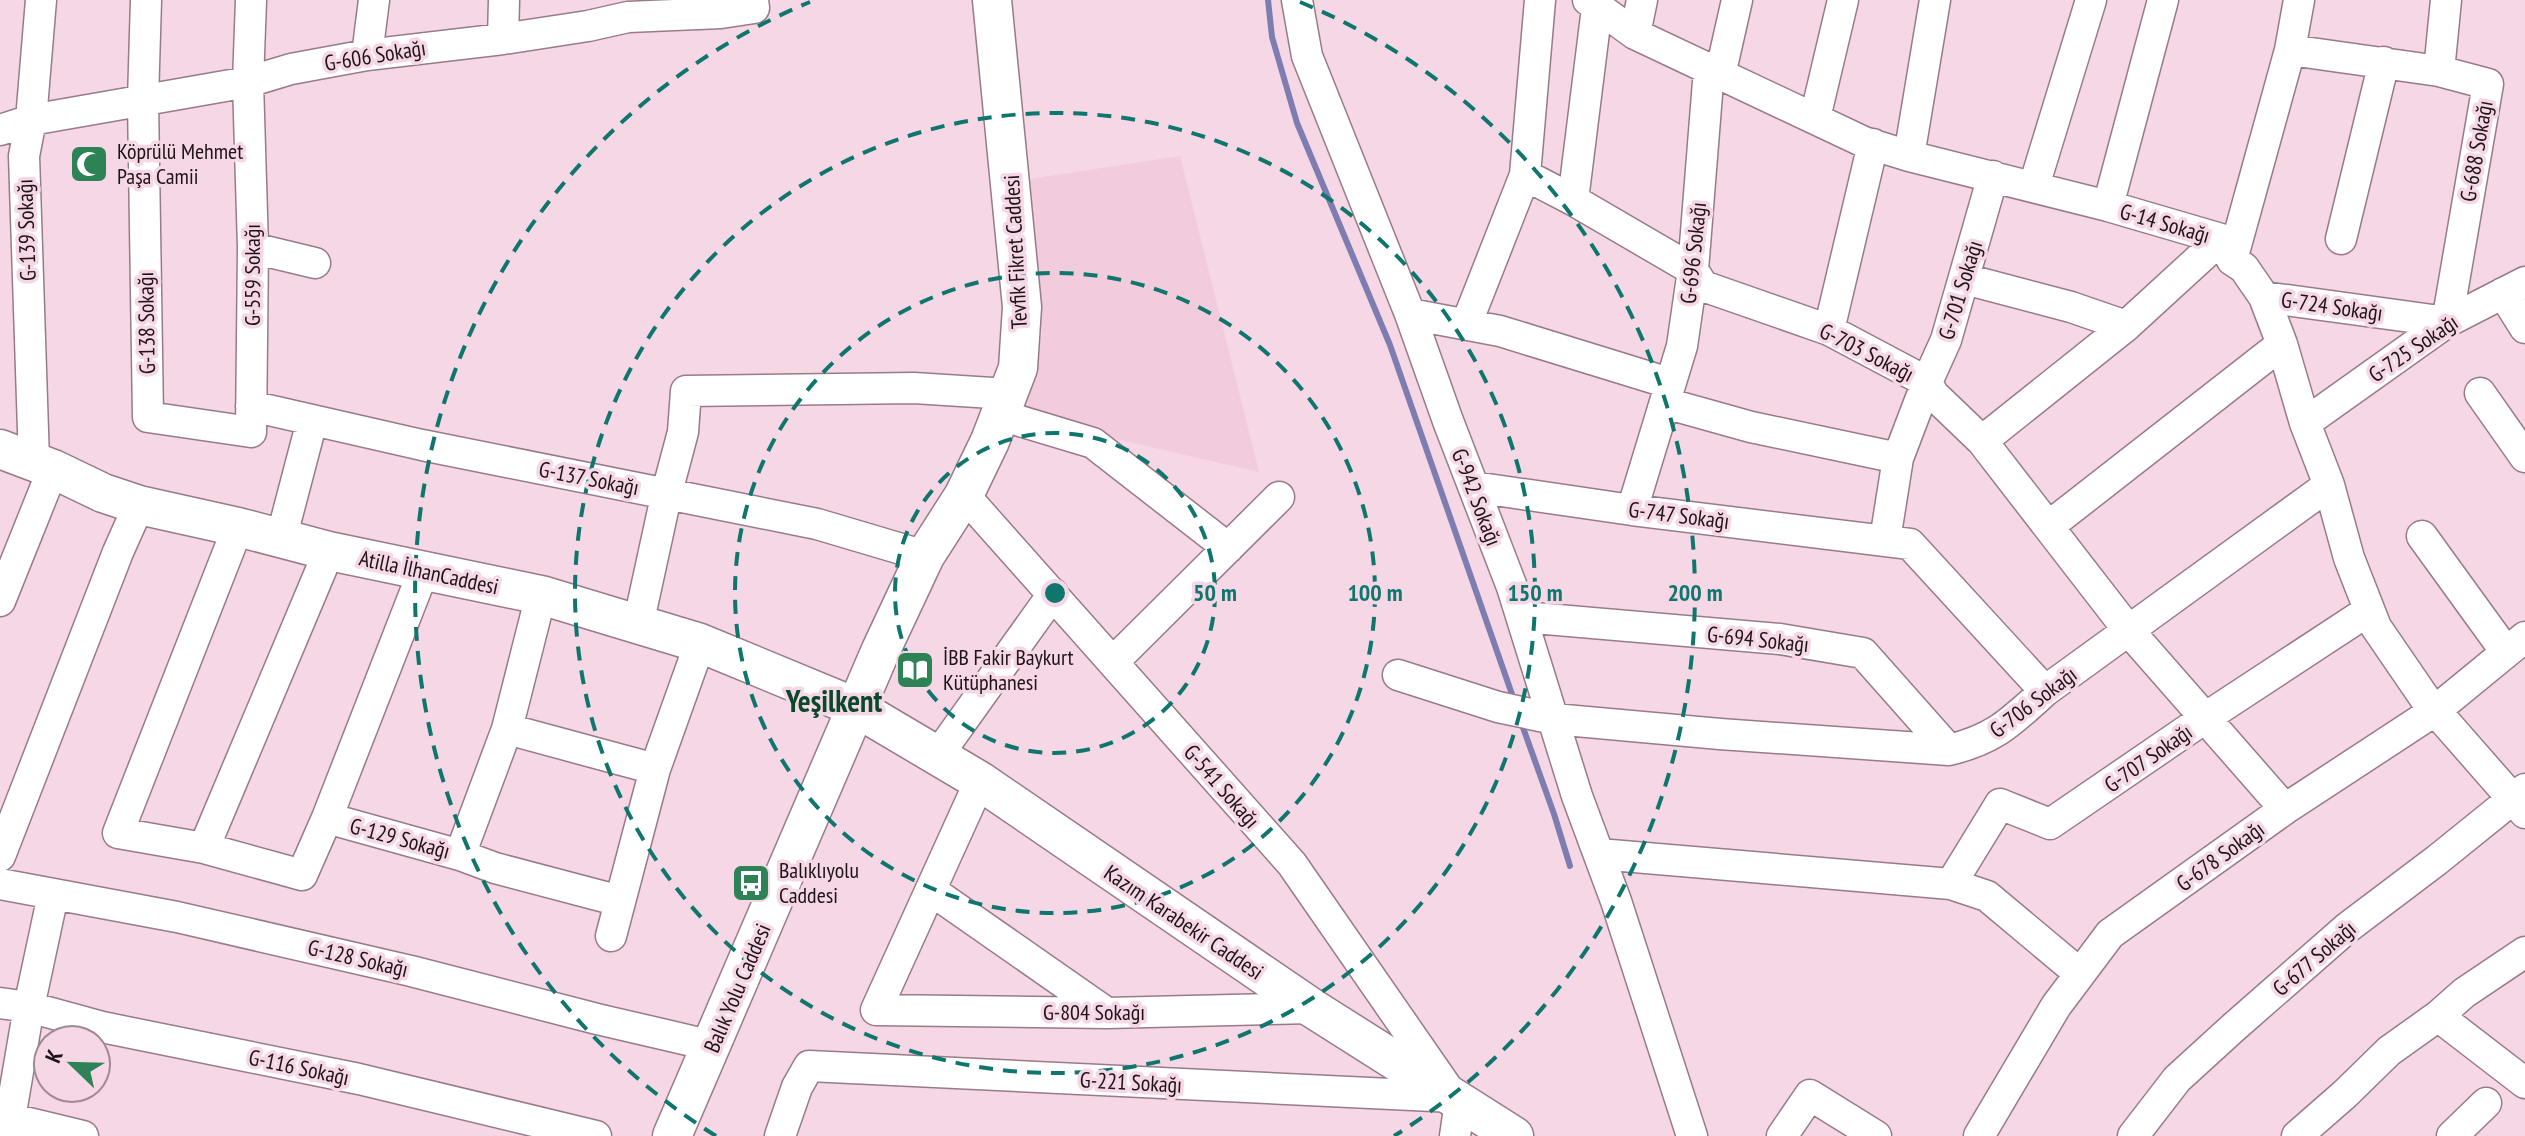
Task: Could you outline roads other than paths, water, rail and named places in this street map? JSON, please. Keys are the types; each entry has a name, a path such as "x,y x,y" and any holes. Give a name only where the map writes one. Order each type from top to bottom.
{"main road":[{"name":"Tevfik Fikret Caddesi","path":"855,707 925,556 964,495 1018,368 1022,307 992,0"},
{"name":"Atilla İlhanCaddesi","path":"29,460 103,493 139,505 329,551 541,595 700,643 855,707"},
{"name":"Kazım Karabekir Caddesi","path":"855,707 980,781 1312,1008 1456,1112 1514,1136"},
{"name":"Balık Yolu Caddesi","path":"672,1136 855,707"}],"street":[{"name":"G-139 Sokağı","path":"29,460 24,156 31,120 41,0"},
{"path":"143,100 146,0"},
{"name":"G-559 Sokağı","path":"251,0 248,82 253,248 251,406"},
{"path":"367,55 374,0"},
{"path":"503,39 504,0"},
{"name":"G-942 Sokağı","path":"1297,0 1307,56 1410,314 1522,617 1547,717 1599,854 1692,1136"},
{"path":"1466,325 1525,175 1540,0"},
{"path":"1635,34 1642,0"},
{"name":"G-696 Sokağı","path":"1632,510 1682,346 1693,270 1709,69 1723,62 1737,0"},
{"path":"1815,118 1843,0"},
{"path":"1909,156 1935,0"},
{"path":"2034,186 2091,0"},
{"path":"2108,206 2163,0"},
{"path":"1982,441 2226,250 2290,50 2299,0"},
{"path":"2439,71 2446,0"},
{"name":"G-606 Sokağı","path":"0,130 31,120 248,82 291,69 367,55 588,26 627,8 721,13 754,4"},
{"path":"1573,200 1592,4"},
{"name":"G-14 Sokağı","path":"1592,4 1635,34 1873,144 1909,156 2108,206 2226,250 2244,268 2264,297 2282,344 2305,423 2329,485 2349,558 2376,627 2436,710 2521,800"},
{"name":"G-688 Sokağı","path":"2290,50 2439,71 2488,84 2447,322"},
{"path":"2341,239 2384,62"},
{"name":"G-138 Sokağı","path":"143,100 148,417 251,432 251,406"},
{"path":"1829,330 1873,144"},
{"name":"G-703 Sokağı","path":"1525,175 1693,270 1703,286 1829,330 1927,382 1933,394 1982,441 2129,631 2285,809"},
{"name":"G-701 Sokağı","path":"1885,540 1898,458 1946,340 1993,176"},
{"path":"253,248 315,263"},
{"path":"1965,279 2071,307 2126,326"},
{"path":"2514,288 2525,328"},
{"name":"G-725 Sokağı","path":"2305,423 2447,322 2514,288"},
{"name":"G-724 Sokağı","path":"2264,297 2447,322"},
{"path":"1410,314 1500,331 1751,427 1898,458"},
{"path":"2049,526 2282,344"},
{"path":"638,625 683,432 686,391 914,388 1004,405 1093,443 1228,548"},
{"path":"2480,393 2525,457"},
{"name":"G-137 Sokağı","path":"251,406 817,524 925,556"},
{"path":"281,539 312,421"},
{"path":"0,601 29,460"},
{"name":"G-706 Sokağı","path":"1398,675 1498,707 1547,717 1720,734 1949,750 1976,744 2003,729 2045,691 2329,485"},
{"name":"G-747 Sokağı","path":"1474,487 1910,544 2045,691"},
{"name":"G-541 Sokağı","path":"964,495 1292,864 1456,1112"},
{"path":"1113,662 1279,497"},
{"path":"0,856 139,505"},
{"name":"G-129 Sokağı","path":"238,527 118,833 204,848 302,875 327,818 620,901"},
{"path":"2422,536 2516,644"},
{"path":"204,848 329,551"},
{"path":"327,818 423,572"},
{"path":"938,755 1053,594"},
{"path":"460,855 507,729 541,595"},
{"name":"G-707 Sokağı","path":"1951,884 2000,804 2050,824 2368,611"},
{"name":"G-694 Sokağı","path":"1522,617 1780,639 1863,653 1949,750"},
{"path":"611,936 655,769 700,643"},
{"name":"G-678 Sokağı","path":"1979,1136 2056,1006 2110,934 2285,809 2436,710 2516,644"},
{"path":"507,729 655,769"},
{"path":"980,781 932,891 1107,1013"},
{"name":"G-677 Sokağı","path":"2133,1136 2177,1079 2347,928 2521,800"},
{"path":"1599,854 1951,884 1987,896 2079,973"},
{"name":"G-128 Sokağı","path":"0,884 221,927 713,1046"},
{"name":"G-804 Sokağı","path":"932,891 876,1010 1107,1013 1312,1008"},
{"path":"53,895 14,1005 6,1123 83,1136"},
{"path":"2297,1136 2389,1051 2464,993 2525,952"},
{"name":"G-116 Sokağı","path":"14,1005 102,1027 359,1079 596,1136"},
{"path":"2438,1016 2525,1083"},
{"name":"G-221 Sokağı","path":"780,1136 797,1087 809,1066 1456,1112"},
{"path":"1782,1136 1810,1095 1876,1136"},
{"path":"2452,1136 2486,1103"}],"waterway":[{"path":"1268,0 1272,37 1297,123 1390,345 1514,700"},
{"path":"1521,722 1570,866"}],"place":[{"name":"Köprülü Mehmet Paşa Camii","path":"89,164"},
{"name":"İBB Fakir Baykurt Kütüphanesi","path":"915,670"},
{"name":"Balıklıyolu Caddesi","path":"751,883"}],"district":[{"name":"Yeşilkent","path":"834,700"}]}
